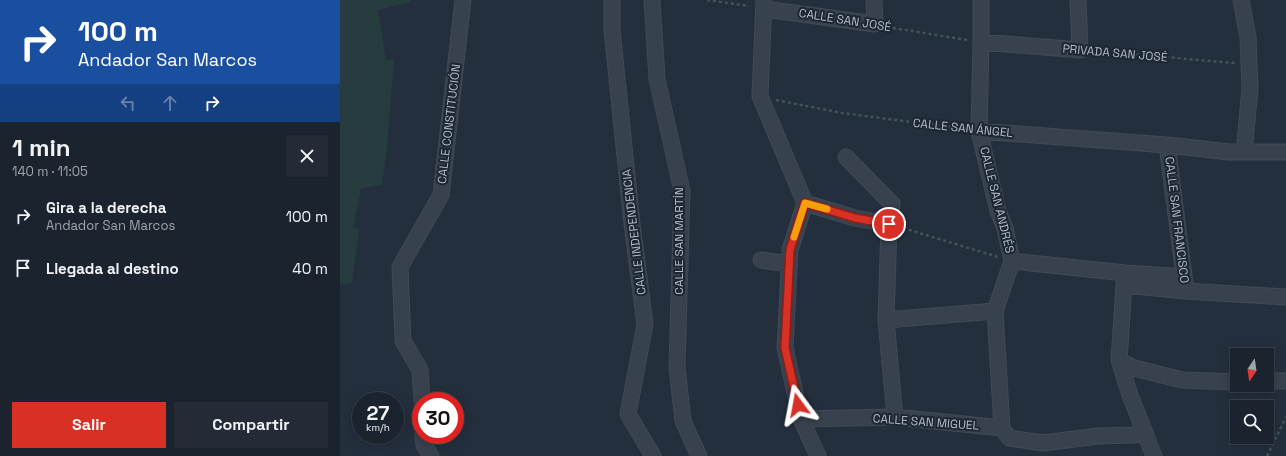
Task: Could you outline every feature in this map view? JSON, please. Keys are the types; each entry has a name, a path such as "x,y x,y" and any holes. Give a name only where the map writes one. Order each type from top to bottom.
{"street":[{"name":"CALLE CONSTITUCIÓN","path":"421,392 420,370 403,341 400,267 441,195 463,0"},
{"name":"CALLE INDEPENDENCIA","path":"612,0 612,30 632,224 645,324 628,414 653,456"},
{"name":"CALLE SAN MARTÍN","path":"652,0 657,78 682,191 677,366 682,421 699,456"},
{"path":"874,0 875,24"},
{"name":"CALLE SAN ANDRÉS","path":"981,0 979,131 998,211 1005,228 1012,261 995,311 1002,428"},
{"path":"1078,0 1080,50"},
{"path":"1241,0 1248,37 1250,89 1244,152"},
{"name":"CALLE SAN JOSÉ","path":"764,4 875,24"},
{"path":"764,4 760,96 805,203 790,250 785,348 801,419 818,456"},
{"name":"PRIVADA SAN JOSÉ","path":"981,42 1080,50"},
{"name":"CALLE SAN ÁNGEL","path":"979,131 1167,145 1229,152 1286,152"},
{"name":"CALLE SAN FRANCISCO","path":"1167,145 1185,284 1286,297"},
{"path":"846,158 892,204 889,224 886,320 895,417"},
{"path":"805,203 855,218 889,224"},
{"path":"761,260 789,264"},
{"path":"1012,261 1124,279 1185,284"},
{"path":"1124,279 1119,360 1130,395 1154,456"},
{"path":"886,320 995,311"},
{"path":"1119,360 1134,368 1182,380 1230,382"},
{"path":"1274,381 1286,381"},
{"name":"CALLE SAN MIGUEL","path":"801,419 895,417 1002,428"},
{"path":"1002,428 1009,438 1043,444 1098,436 1133,435 1145,432"},
{"path":"424,444 431,456"}],"path":[{"path":"707,0 764,4"},
{"name":"CALLE SAN JOSÉ","path":"875,24 981,42"},
{"name":"PRIVADA SAN JOSÉ","path":"1080,50 1249,64"},
{"name":"CALLE SAN ÁNGEL","path":"760,96 842,113 979,131"},
{"path":"889,224 1012,261"},
{"path":"1267,456 1286,417"}],"green space":[{"path":"340,0 410,0 410,2 378,10 386,60 394,59 387,149 382,184 361,189 353,228 359,229 352,283 340,285"}],"slow traffic":[{"path":"794,237 805,203 827,209"}],"route":[{"path":"798,405 785,348 790,250 805,203 855,218 889,224"}]}
